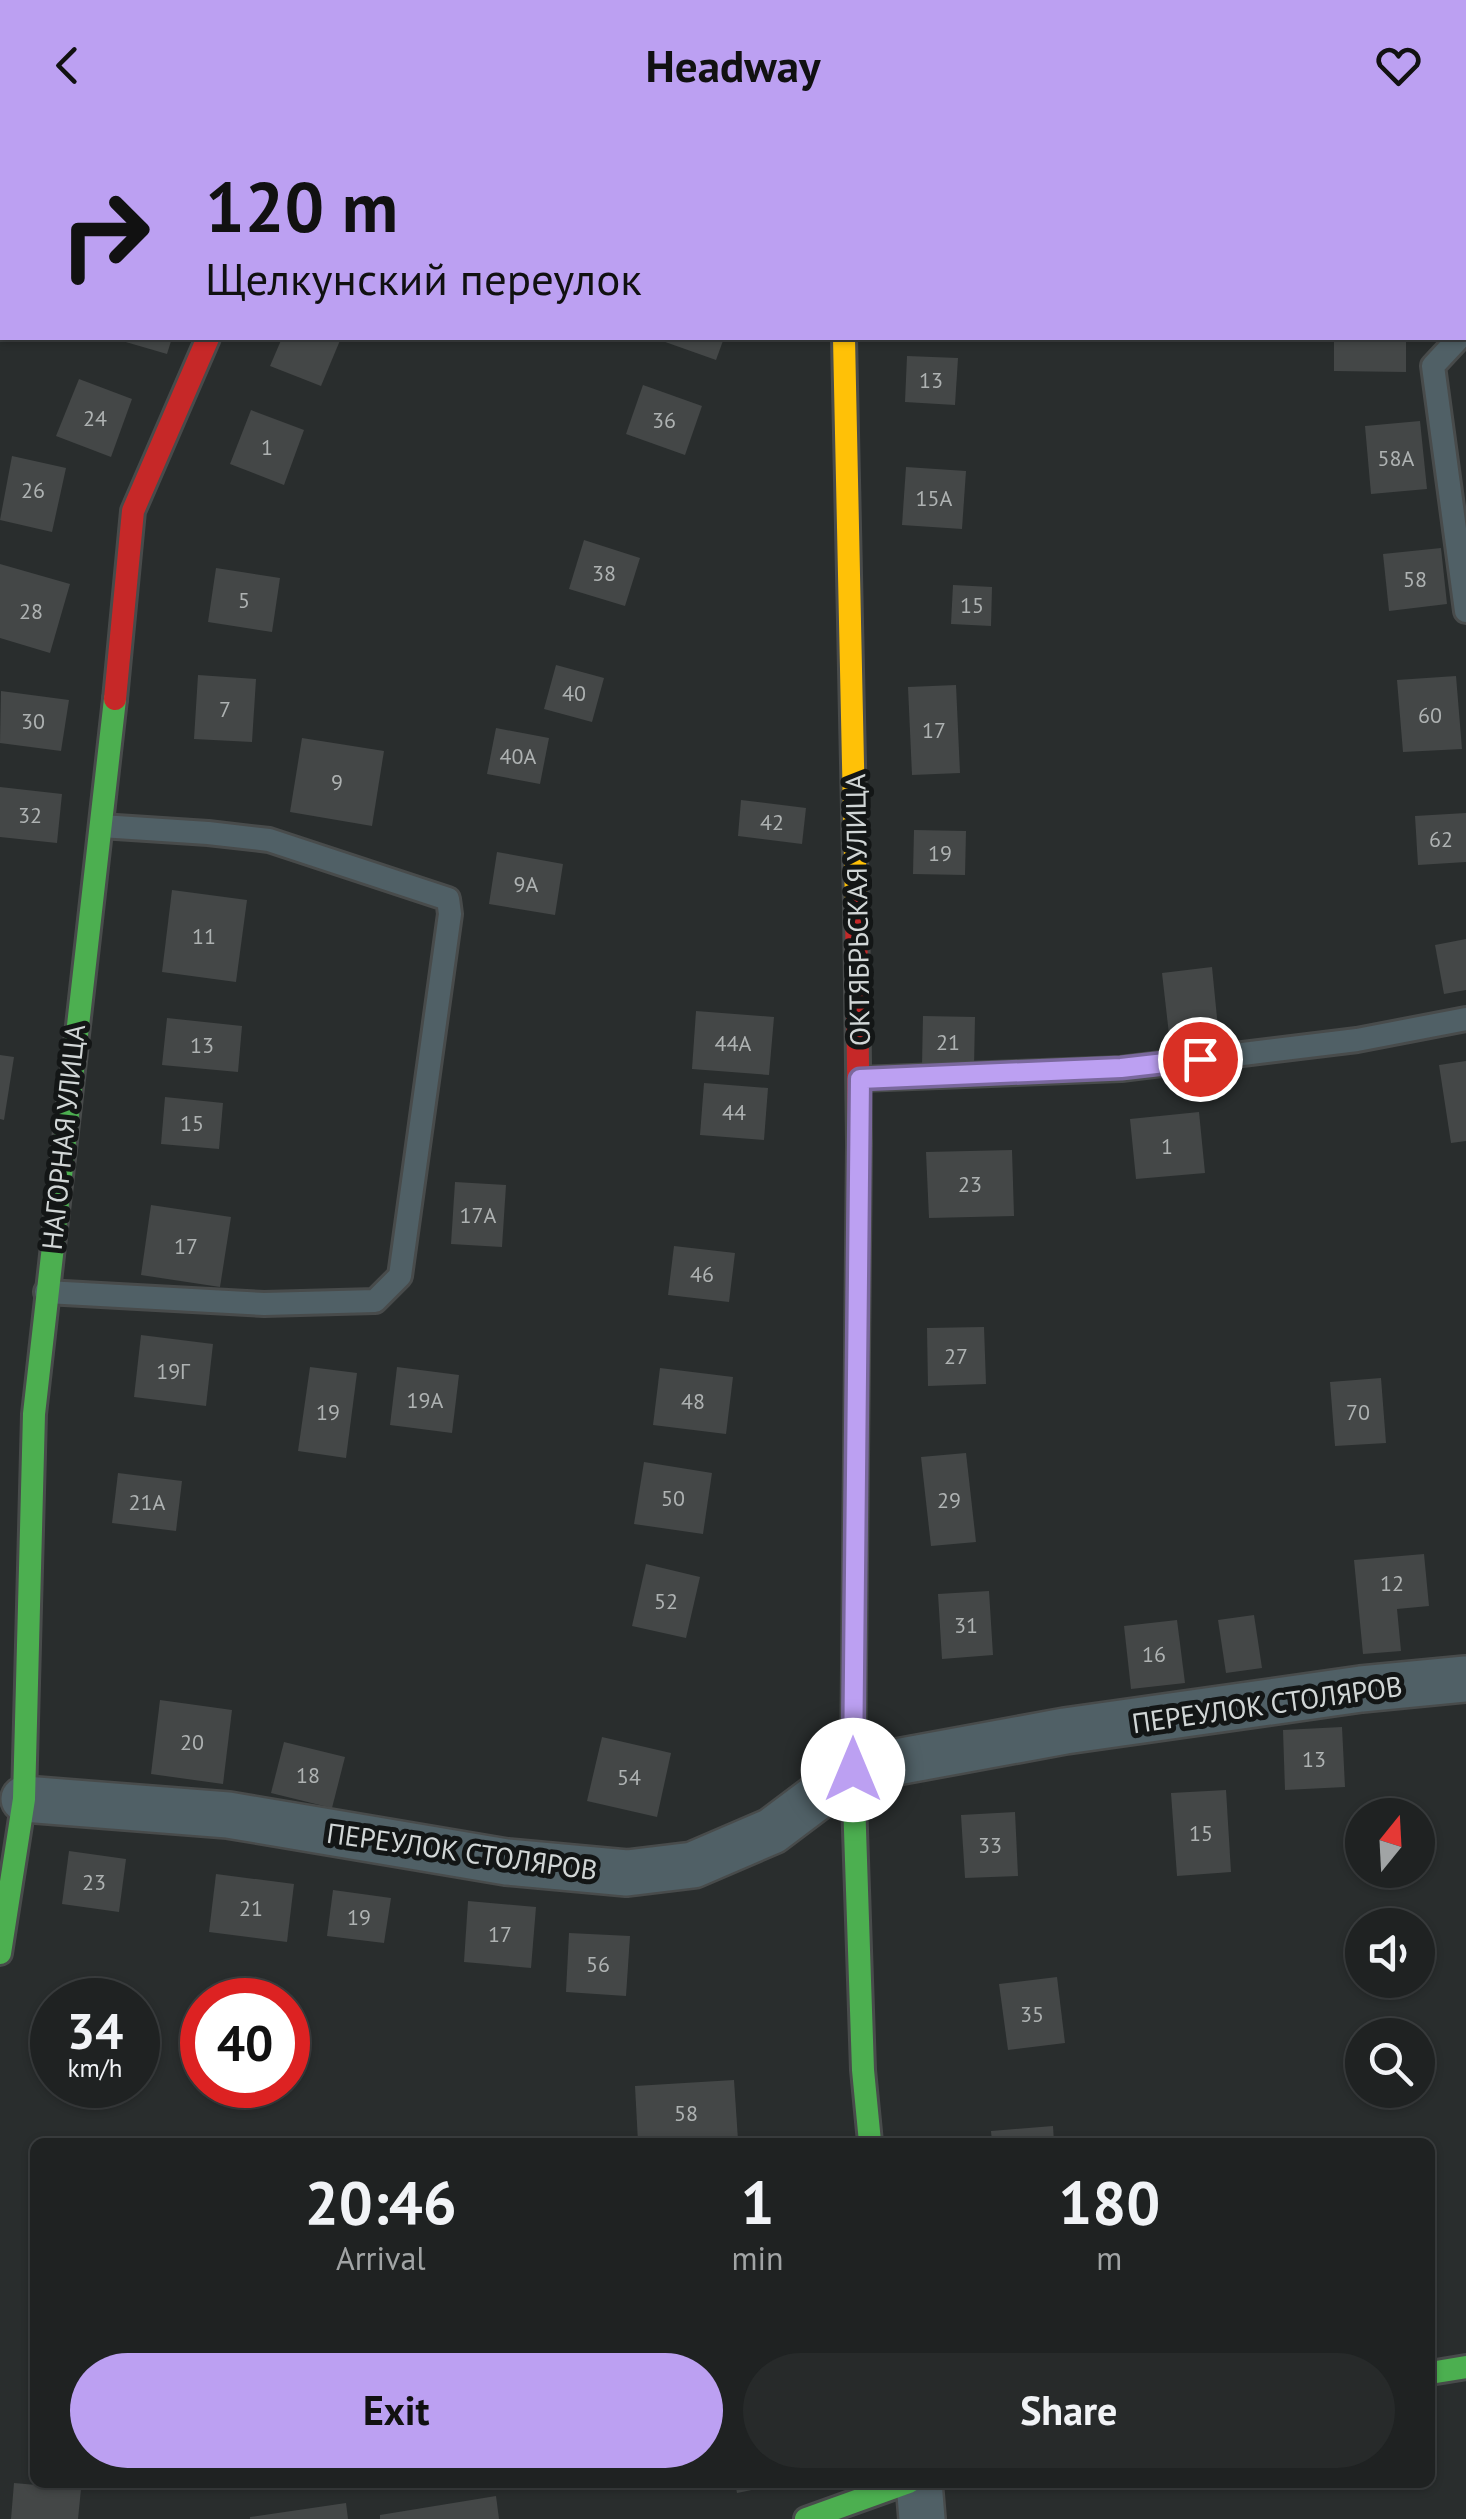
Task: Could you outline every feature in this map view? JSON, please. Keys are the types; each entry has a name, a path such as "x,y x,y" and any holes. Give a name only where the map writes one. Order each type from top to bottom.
{"street":[{"name":"НАГОРНАЯ УЛИЦА","path":"0,1953 34,1414 133,511 207,340"},
{"name":"ОКТЯБРЬСКАЯ УЛИЦА","path":"844,340 860,1079 853,1770 863,2070 870,2138"},
{"name":"ПЕРЕУЛОК СТОЛЯРОВ","path":"12,1798 228,1814 507,1862 627,1873 693,1864 772,1831 853,1770 1065,1731 1361,1689 1466,1679"},
{"path":"1435,2371 1466,2366"},
{"path":"806,2519 893,2488"},
{"path":"919,2488 922,2519"}],"lane":[{"path":"1457,340 1433,366 1466,612"},
{"path":"46,1292 264,1304 375,1301 400,1276 450,914 448,899 269,840 99,826"},
{"path":"860,1079 1121,1068 1357,1040 1466,1020"}],"building":[{"path":"119,340 171,340 167,354"},
{"path":"281,340 340,340 321,386 270,366"},
{"path":"660,340 723,340 716,360"},
{"path":"1334,340 1406,340 1406,372 1334,371"},
{"path":"907,356 958,358 955,405 905,402"},
{"path":"79,379 132,399 111,457 56,436"},
{"path":"643,385 702,406 685,455 626,434"},
{"path":"251,410 304,430 284,485 230,464"},
{"path":"1420,421 1427,489 1371,494 1365,426"},
{"path":"12,456 66,468 52,532 0,520"},
{"path":"906,467 966,471 962,529 902,525"},
{"path":"584,540 640,558 625,606 569,589"},
{"path":"1441,548 1447,604 1389,611 1383,554"},
{"path":"0,564 70,584 50,653 0,638"},
{"path":"216,568 280,578 272,632 208,622"},
{"path":"953,585 992,587 991,626 951,624"},
{"path":"556,665 604,678 592,722 544,709"},
{"path":"198,675 256,679 252,742 194,739"},
{"path":"1456,676 1462,749 1403,752 1397,680"},
{"path":"956,685 960,773 912,775 908,687"},
{"path":"1,691 69,700 61,751 0,743"},
{"path":"496,728 549,738 540,784 487,774"},
{"path":"302,738 384,751 372,826 290,812"},
{"path":"0,787 62,794 57,843 0,837"},
{"path":"741,800 806,808 802,844 738,836"},
{"path":"1466,813 1466,862 1418,865 1415,816"},
{"path":"914,830 966,831 965,875 913,874"},
{"path":"497,852 563,864 555,915 489,904"},
{"path":"172,890 247,900 236,982 162,972"},
{"path":"1466,939 1466,990 1444,994 1435,945"},
{"path":"1212,967 1219,1038 1170,1043 1162,973"},
{"path":"696,1011 774,1017 769,1075 692,1069"},
{"path":"923,1016 975,1017 974,1067 922,1066"},
{"path":"167,1018 242,1026 238,1072 162,1065"},
{"path":"0,1055 14,1057 4,1120 0,1119"},
{"path":"1466,1061 1466,1141 1451,1143 1439,1065"},
{"path":"704,1083 768,1088 764,1140 700,1135"},
{"path":"165,1097 223,1103 219,1149 161,1144"},
{"path":"1199,1112 1205,1173 1136,1179 1130,1119"},
{"path":"1012,1150 1014,1216 929,1218 926,1152"},
{"path":"455,1182 506,1185 502,1247 451,1244"},
{"path":"151,1205 231,1217 220,1287 141,1275"},
{"path":"674,1246 735,1253 729,1302 668,1295"},
{"path":"984,1327 986,1384 928,1386 927,1328"},
{"path":"141,1335 213,1344 206,1406 134,1397"},
{"path":"310,1367 357,1373 346,1458 298,1451"},
{"path":"397,1367 459,1375 452,1433 390,1425"},
{"path":"660,1368 733,1377 726,1434 653,1425"},
{"path":"1381,1378 1386,1443 1335,1446 1330,1382"},
{"path":"966,1453 976,1542 931,1546 921,1457"},
{"path":"644,1462 712,1473 703,1534 634,1524"},
{"path":"118,1473 182,1481 176,1531 112,1523"},
{"path":"1424,1554 1429,1606 1397,1609 1401,1651 1363,1654 1354,1560"},
{"path":"646,1564 700,1577 686,1638 632,1626"},
{"path":"989,1591 993,1655 942,1659 938,1594"},
{"path":"1254,1615 1262,1668 1226,1673 1218,1620"},
{"path":"1177,1620 1185,1683 1131,1689 1124,1626"},
{"path":"160,1700 232,1710 223,1784 151,1774"},
{"path":"1342,1727 1345,1787 1285,1790 1283,1730"},
{"path":"602,1737 671,1753 657,1817 587,1801"},
{"path":"284,1742 345,1757 332,1808 271,1793"},
{"path":"1226,1790 1231,1872 1177,1876 1171,1793"},
{"path":"1015,1812 1018,1876 965,1878 961,1815"},
{"path":"69,1851 126,1859 119,1912 62,1904"},
{"path":"216,1874 294,1884 287,1942 209,1932"},
{"path":"333,1890 391,1898 384,1943 327,1936"},
{"path":"468,1901 536,1907 531,1968 464,1962"},
{"path":"569,1933 630,1936 626,1996 566,1992"},
{"path":"1057,1977 1065,2043 1008,2050 999,1984"},
{"path":"734,2080 738,2138 638,2138 635,2086"},
{"path":"1053,2126 1054,2138 992,2138 991,2131"},
{"path":"14,2483 30,2484 30,2488 81,2489 78,2519 11,2519"},
{"path":"736,2488 762,2488 737,2493"},
{"path":"496,2496 499,2519 380,2519 380,2515"},
{"path":"346,2503 348,2519 250,2519 250,2517"}],"traffic: fast":[{"path":"0,1953 24,1799 34,1414 115,699"},
{"path":"859,1144 853,1770 863,2070 870,2138"},
{"path":"1435,2372 1466,2367"},
{"path":"806,2519 892,2488"}],"traffic: slow":[{"path":"844,340 856,905"}],"traffic: jam":[{"path":"115,699 133,511 207,340"},
{"path":"856,905 859,1144"}],"route":[{"path":"853,1770 860,1079 1121,1068 1200,1059"}]}
